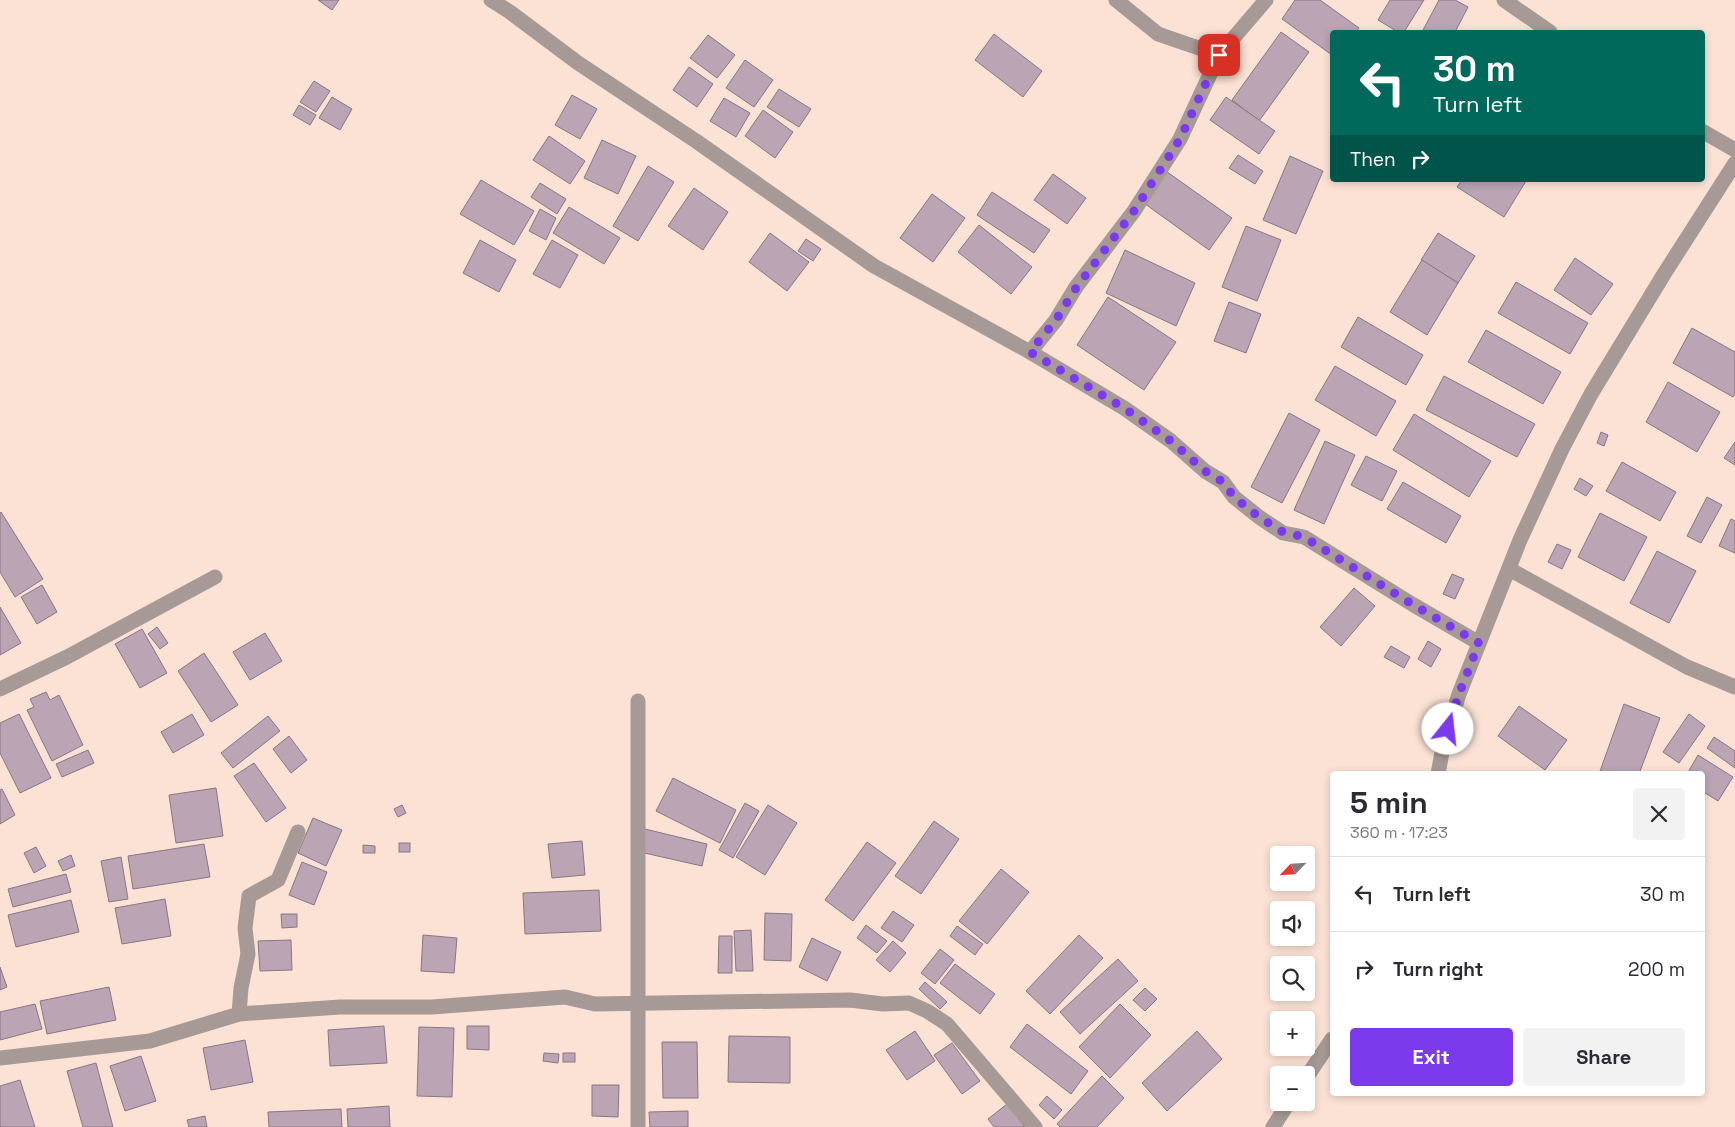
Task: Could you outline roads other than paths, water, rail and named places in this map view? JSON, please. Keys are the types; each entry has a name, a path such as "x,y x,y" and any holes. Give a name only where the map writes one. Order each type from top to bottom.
{"street":[{"path":"491,0 578,63 696,141 874,266 1030,352 1124,408 1171,441 1205,471 1223,482 1234,497 1259,517 1283,532 1304,537 1479,643"},
{"path":"1116,0 1158,34 1219,55"},
{"path":"1030,352 1056,320 1076,288 1134,211 1180,139 1219,55 1263,6 1266,0"},
{"path":"1504,0 1547,30"},
{"path":"1705,133 1735,150"},
{"path":"1439,771 1443,747 1459,694 1520,540 1562,449 1591,394 1664,274 1735,163"},
{"path":"1508,569 1687,667 1735,687"},
{"path":"0,688 68,657 215,577"},
{"path":"638,701 638,1127"},
{"path":"239,1014 241,988 248,954 245,928 249,896 278,880 298,832"},
{"path":"0,1058 150,1042 239,1014 340,1007 432,1007 565,997 595,1004 850,1000 883,1004 908,1003 927,1011 947,1024 1035,1127"},
{"path":"1314,1066 1330,1042"},
{"path":"1273,1127 1283,1111"}]}
